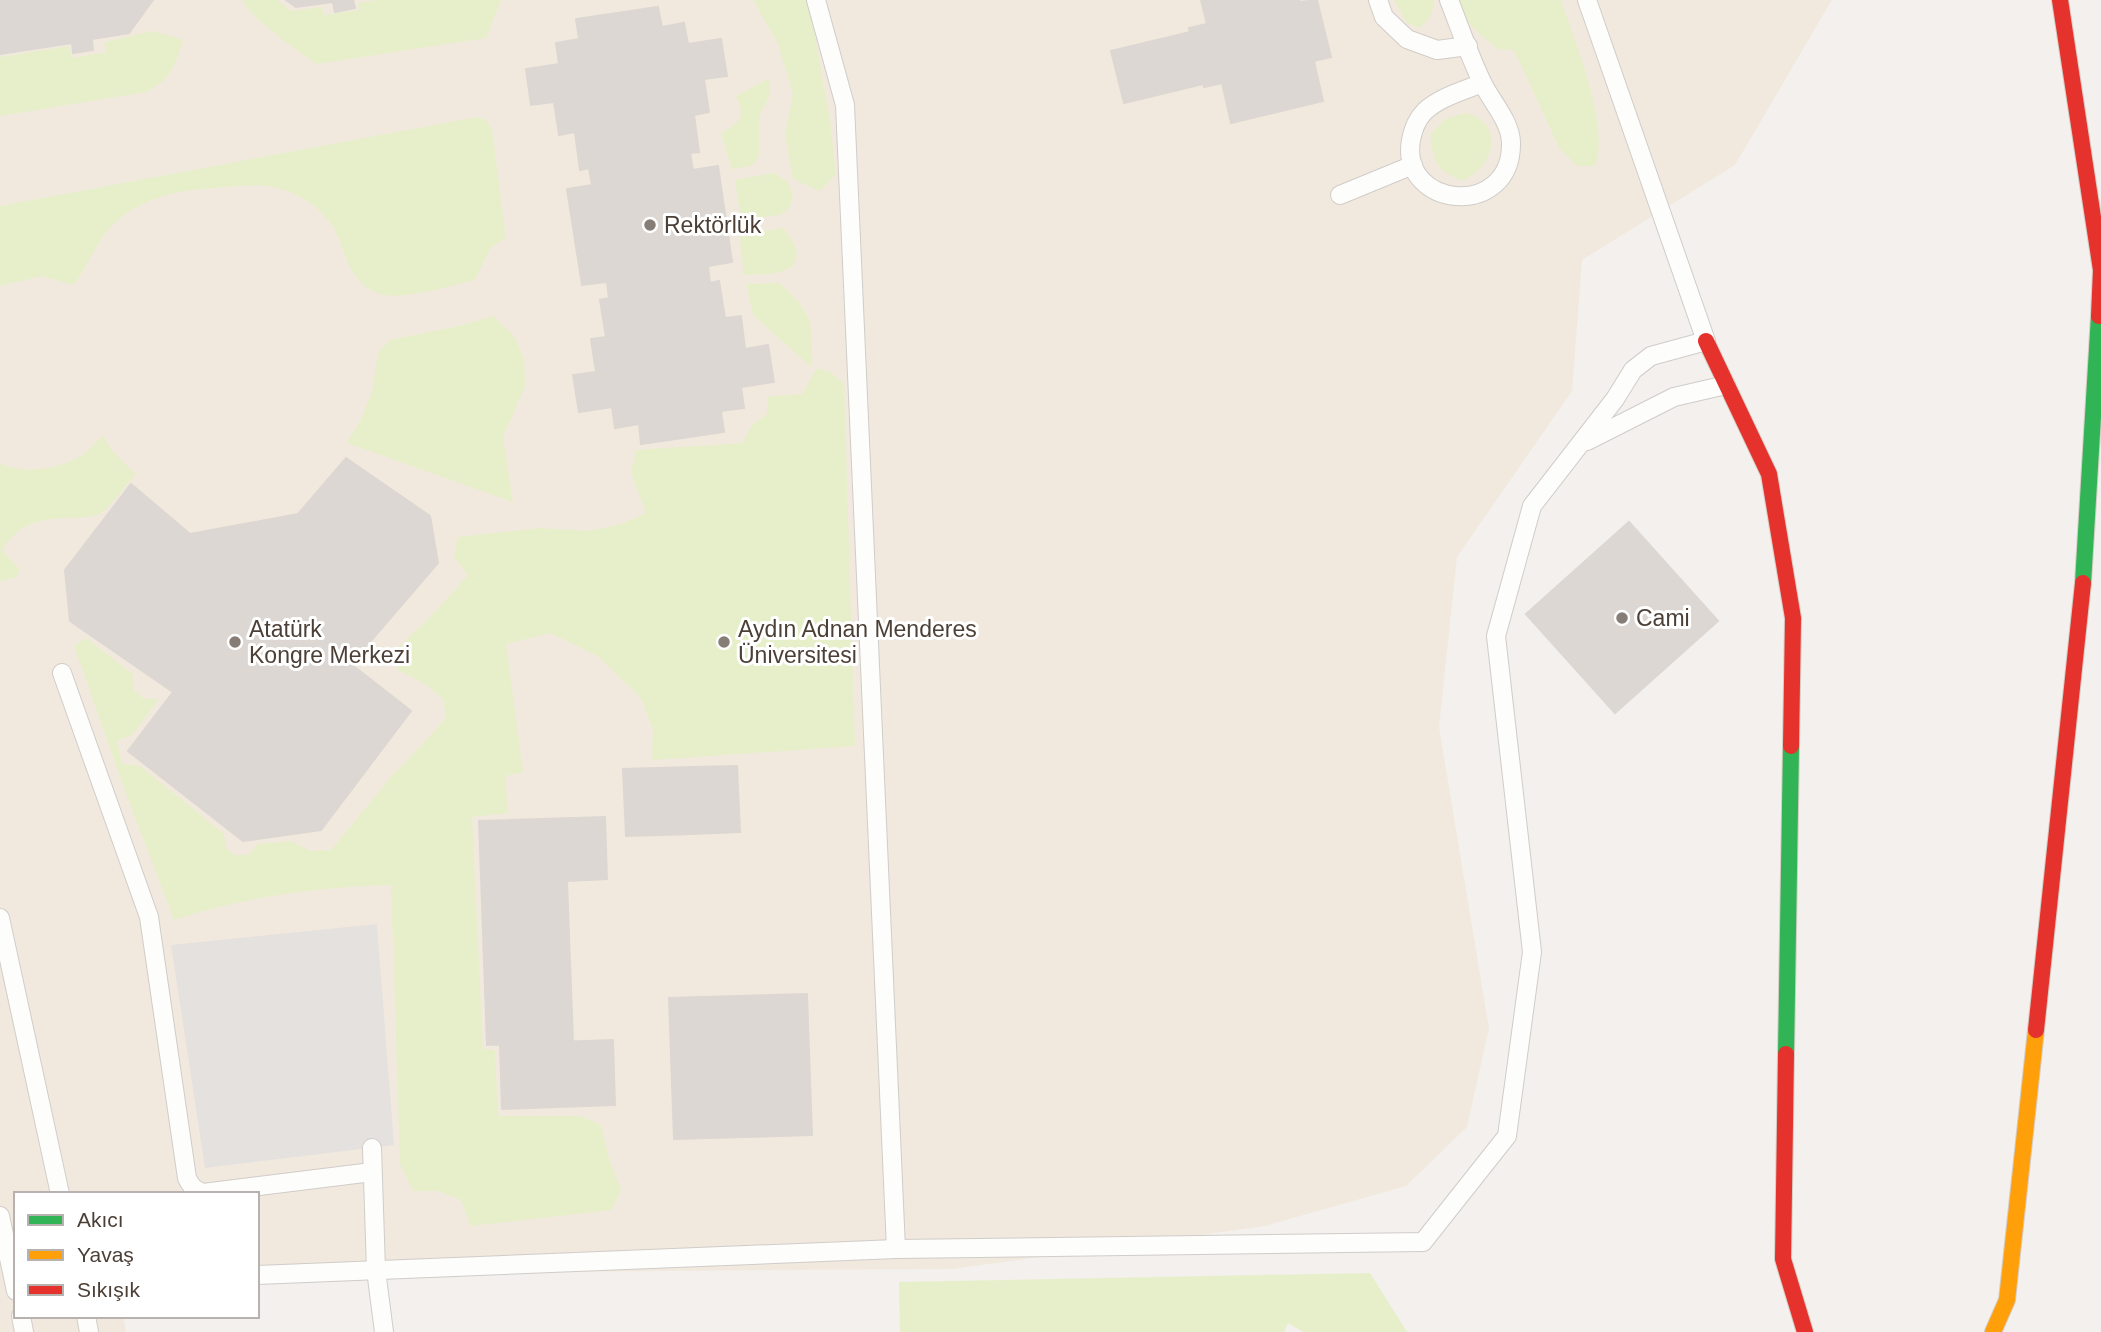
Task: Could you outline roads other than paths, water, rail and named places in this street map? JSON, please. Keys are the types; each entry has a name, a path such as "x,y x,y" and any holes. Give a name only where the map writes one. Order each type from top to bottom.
{"street":[{"path":"1993,1332 2007,1300 2083,587 2101,270 2060,0"},
{"path":"1706,341 1769,474 1793,618 1783,1259 1805,1332"}],"lane":[{"path":"816,0 845,105 896,1249"},
{"path":"1378,0 1384,17 1407,39 1437,50 1468,46"},
{"path":"1450,0 1482,83 1504,120 1511,138 1510,157 1504,174 1491,188 1475,196 1456,197 1438,192 1423,181 1413,165 1410,147 1413,128 1424,113 1438,101 1482,83"},
{"path":"259,1275 896,1249 1423,1242 1507,1136 1532,952 1496,636 1532,506 1615,399 1633,370 1651,356 1706,341 1587,0"},
{"path":"1340,195 1413,165"},
{"path":"1580,444 1674,397 1726,385"},
{"path":"62,673 149,917 187,1178 200,1192"},
{"path":"0,918 60,1192"},
{"path":"372,1148 376,1270 384,1332"},
{"path":"211,1192 372,1172"},
{"path":"0,1216 14,1282"}],"place":[{"name":"Rektörlük","path":"650,225"},
{"name":"Cami","path":"1622,618"},
{"name":"Atatürk Kongre Merkezi","path":"235,642"},
{"name":"Aydın Adnan Menderes Üniversitesi","path":"724,642"}]}
